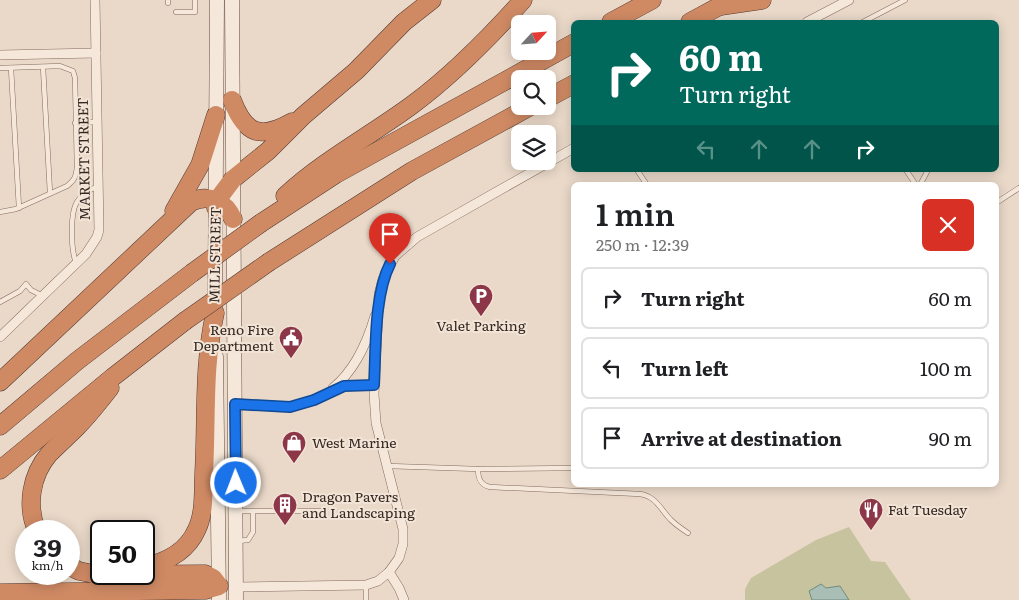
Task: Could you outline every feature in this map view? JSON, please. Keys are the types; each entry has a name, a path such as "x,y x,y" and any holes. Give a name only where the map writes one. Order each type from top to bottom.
{"highway":[{"path":"217,203 224,189 233,179 268,151 356,70 404,22 432,0"},
{"path":"262,222 276,205 304,179 378,130 445,79 478,48 523,0"},
{"path":"615,20 652,0"},
{"path":"694,20 726,3 762,0"},
{"path":"0,426 77,361 262,222 336,174 571,45"},
{"path":"556,94 571,86"},
{"path":"232,100 243,123 251,129 260,132 276,130 304,116"},
{"path":"153,239 172,216 192,181 206,149 216,115"},
{"path":"0,470 147,350 269,262 412,171 515,115"},
{"path":"0,382 191,202 204,198 217,203 228,208 233,219"},
{"path":"155,564 177,555 189,544 200,521 206,441 207,363 215,314"},
{"path":"32,520 31,500 34,482 42,464 84,420 124,372 147,350"},
{"path":"155,574 205,574 213,578 228,593"},
{"path":"0,593 205,590 228,593"}],"main road":[{"name":"MILL STREET","path":"217,0 215,314 228,593"},
{"name":"MILL STREET","path":"228,593 236,541 232,0"}],"street":[{"name":"MARKET STREET","path":"0,337 92,246 99,230 95,0"},
{"path":"811,20 849,0"},
{"path":"0,55 96,53"},
{"path":"322,396 343,378 356,361 369,333 383,279 390,264 402,249 410,242 499,189 571,150"},
{"path":"228,593 366,585 378,581 389,572 399,558 404,536 374,414 380,294"},
{"path":"235,404 290,407 307,403 344,386 374,385"},
{"path":"389,572 404,600"}],"lane":[{"path":"176,12 195,12 195,0"},
{"path":"867,20 905,0"},
{"path":"0,68 60,66 73,71 75,78 76,174 73,181 50,193 19,208 5,213 0,212"},
{"path":"43,67 50,193"},
{"path":"11,68 19,208"},
{"path":"75,123 97,122"},
{"path":"76,263 72,247 72,214 75,204 82,196 98,186"},
{"path":"999,201 1019,188"},
{"path":"0,302 20,290 26,284 31,290 43,296"},
{"path":"386,466 478,469 571,468"},
{"path":"478,469 480,482 490,487 640,494 648,496 657,502 672,521 688,533"},
{"path":"236,541 248,540 253,532 253,511"},
{"path":"236,512 322,511"},
{"path":"366,585 366,600"}],"shaded area":[{"path":"849,527 871,561 885,562 911,600 745,600 745,589 751,578 816,540"},
{"path":"821,584 826,588 840,586 849,600 812,600 809,591"}],"place":[{"name":"Valet Parking","path":"481,317"},
{"name":"Reno Fire Department","path":"291,359"},
{"name":"West Marine","path":"294,464"},
{"name":"Dragon Pavers and Landscaping","path":"285,526"},
{"name":"Fat Tuesday","path":"871,531"}],"route":[{"path":"236,483 235,404 290,407 314,400 344,386 352,384 374,385 381,286 390,264"}]}
